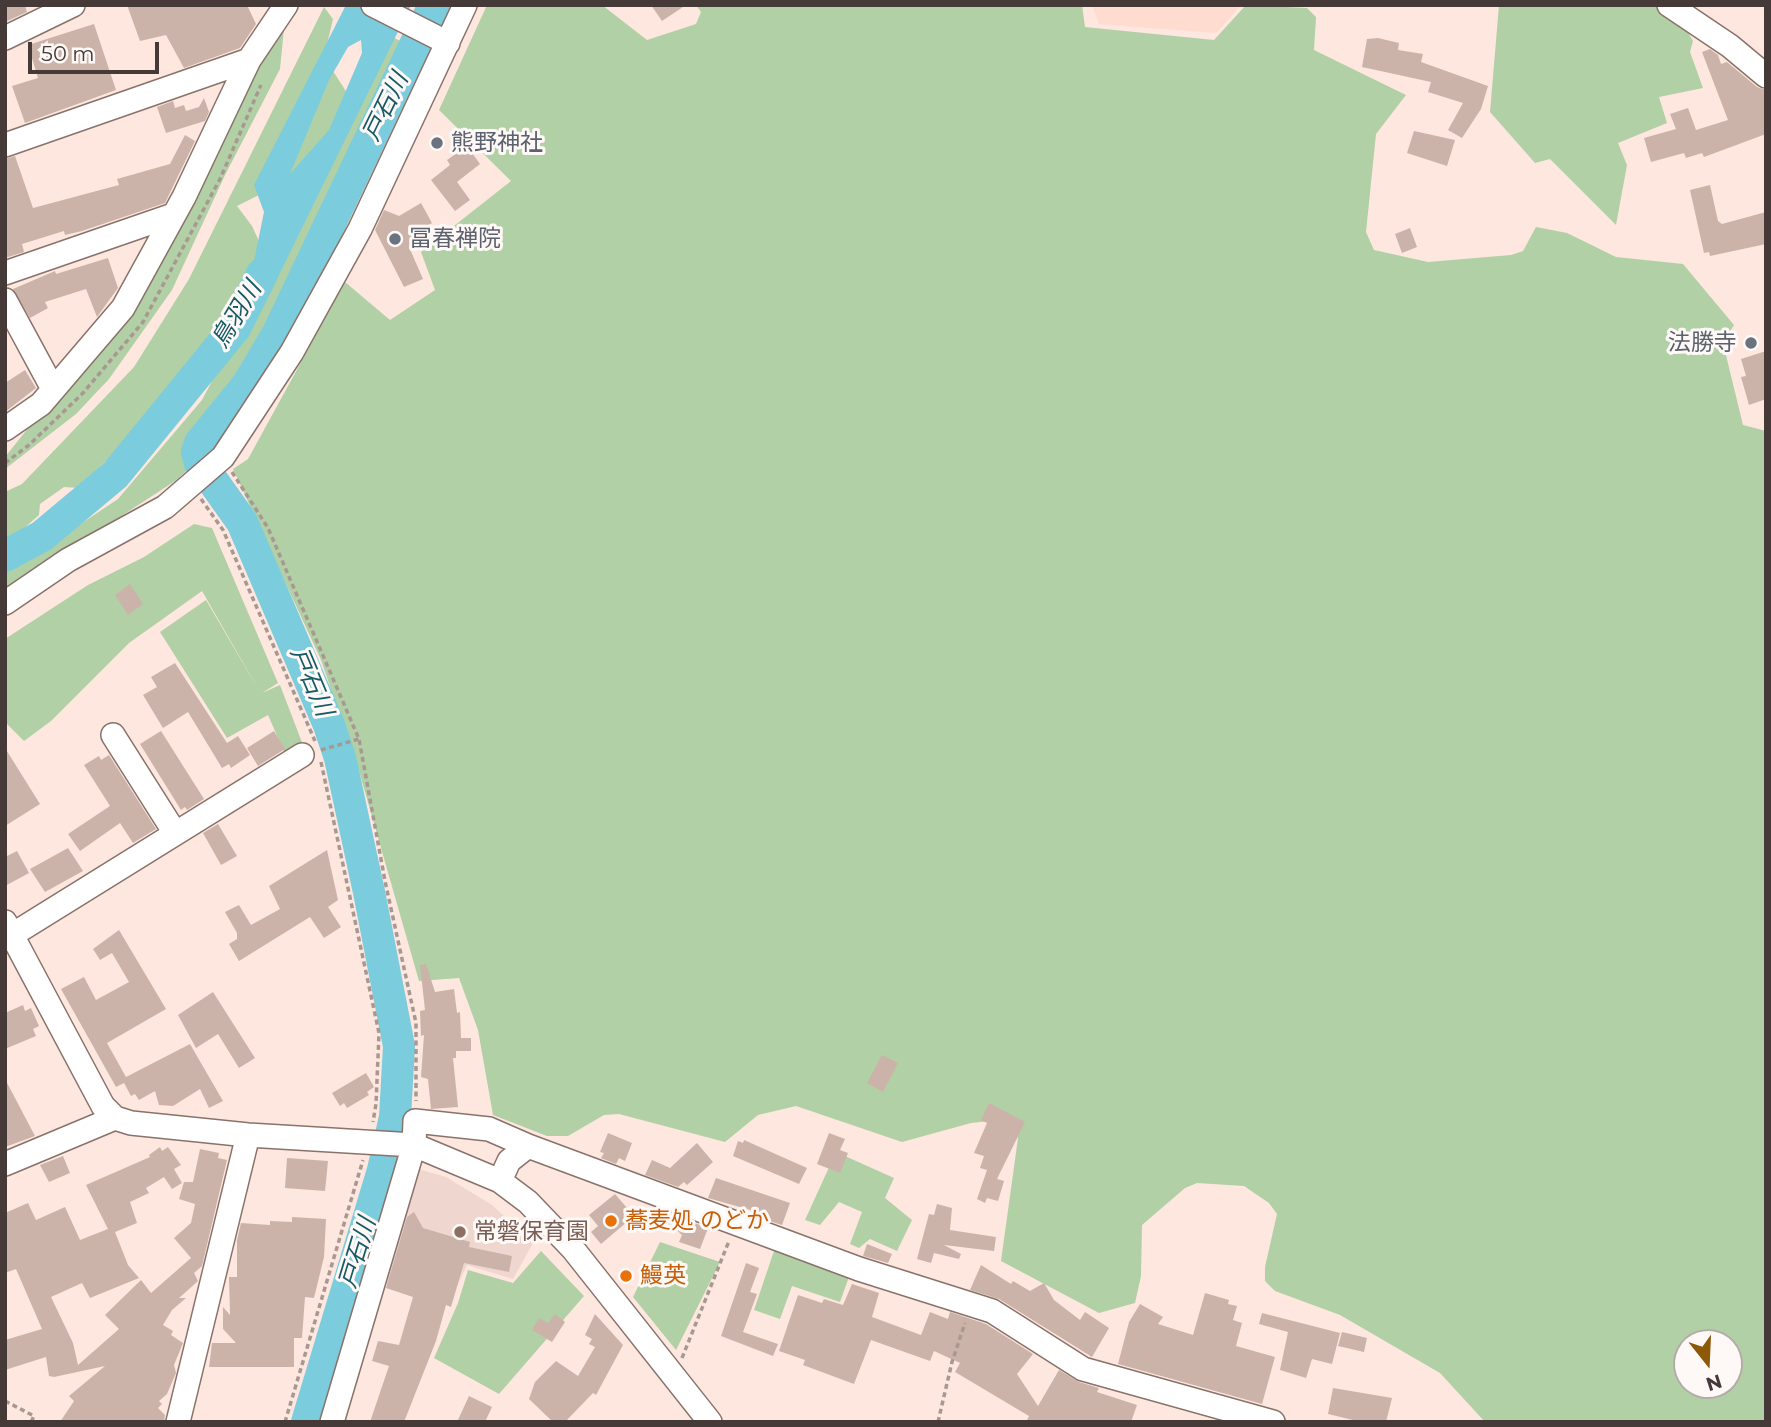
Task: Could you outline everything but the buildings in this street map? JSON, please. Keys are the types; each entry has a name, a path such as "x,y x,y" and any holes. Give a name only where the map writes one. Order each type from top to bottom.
{"street":[{"path":"5,38 73,5"},
{"path":"5,429 41,404 52,387 123,308 173,215 249,60 286,5"},
{"path":"373,5 443,41"},
{"path":"5,603 68,560 164,507 220,460 292,352 330,285 360,229 443,41 465,5"},
{"path":"1668,5 1730,46 1766,76"},
{"path":"5,145 249,60"},
{"path":"5,273 173,215"},
{"path":"5,300 52,387"},
{"path":"113,735 176,833"},
{"path":"312,752 9,929 103,1106 115,1118 131,1123 248,1135 410,1144 500,1181 550,1223 710,1422"},
{"path":"5,1164 115,1118"},
{"path":"332,1422 415,1121 489,1129 859,1269 992,1311 1032,1334 1083,1369 1243,1417 1273,1422"},
{"path":"178,1422 248,1135"},
{"path":"500,1181 509,1161 528,1146"}],"path":[{"path":"220,460 268,528 359,740 385,881 416,1023 415,1121"},
{"path":"194,484 223,530 318,751 379,1033 376,1104 371,1143 323,1284 285,1422"},
{"path":"312,752 359,740"},
{"path":"675,1377 736,1223"},
{"path":"938,1422 952,1362 972,1303"},
{"path":"5,1401 34,1416 31,1422"}],"shaded area":[{"path":"1092,5 1241,5 1216,33 1099,24"},
{"name":"常磐保育園","path":"418,1169 446,1177 492,1205 533,1243 513,1279 467,1265 450,1301 380,1282"}],"green space":[{"path":"487,5 602,5 647,40 696,24 701,12 696,5 1082,5 1085,27 1214,40 1246,5 1307,8 1316,17 1314,50 1406,95 1376,134 1366,232 1374,250 1428,262 1511,255 1523,251 1536,227 1567,233 1616,257 1683,264 1734,325 1723,343 1743,425 1766,431 1766,1422 1485,1422 1440,1373 1340,1315 1275,1291 1265,1281 1265,1267 1277,1214 1269,1203 1244,1186 1197,1183 1185,1188 1142,1225 1141,1276 1135,1303 1099,1313 1001,1261 1018,1138 1013,1125 1000,1120 971,1123 902,1142 796,1106 758,1115 725,1142 619,1114 604,1115 568,1136 547,1136 493,1115 478,1030 459,978 419,981 359,771 321,660 233,469 248,459 345,282 390,320 435,290 421,252 511,181 439,110"},
{"path":"1499,5 1656,5 1684,26 1693,41 1690,52 1703,88 1659,97 1667,123 1618,143 1627,165 1616,225 1550,159 1535,163 1490,112"},
{"path":"324,7 333,19 324,57 349,96 329,143 305,172 237,206 252,226 264,252 238,300 215,337 133,433 80,488 64,487 40,504 39,515 5,545 5,492 22,484 134,367 189,279"},
{"path":"285,19 280,69 225,175 172,290 109,379 76,414 5,469 5,457 45,407 86,363"},
{"path":"394,38 429,54 298,311 212,448 175,481 5,592 5,571 16,567 118,499 202,400"},
{"path":"194,524 212,528 278,683 262,693 280,685 303,745 285,754 268,715 227,738 160,632 206,600 261,694 202,591 129,643 51,721 24,741 5,722 5,639 88,585 144,557"},
{"path":"836,1152 894,1178 885,1198 912,1220 897,1251 870,1239 859,1248 850,1244 862,1212 839,1202 820,1225 805,1220"},
{"path":"660,1242 720,1262 676,1350 633,1297"},
{"path":"776,1245 851,1271 840,1302 792,1286 780,1319 754,1310"},
{"path":"541,1251 584,1296 499,1394 434,1358 458,1303 468,1270 513,1283"}],"water":[{"path":"346,5 411,5 276,281 243,315 264,212 254,185","holes":["361,40 362,53 329,130 290,174 329,80 348,47"]}],"waterway":[{"name":"戸石川","path":"307,1422 383,1170 395,1117 399,1046 340,758 329,725 242,522 200,463 197,452 200,443 248,384 277,335 434,5"},
{"name":"鳥羽川","path":"5,556 42,536 115,475 235,328 262,274"}],"place":[{"name":"熊野神社","path":"437,143"},
{"name":"冨春禅院","path":"395,239"},
{"name":"法勝寺","path":"1751,343"},
{"name":"蕎麦処 のどか","path":"611,1221"},
{"name":"常磐保育園","path":"460,1232"},
{"name":"鰻英","path":"626,1276"}]}
